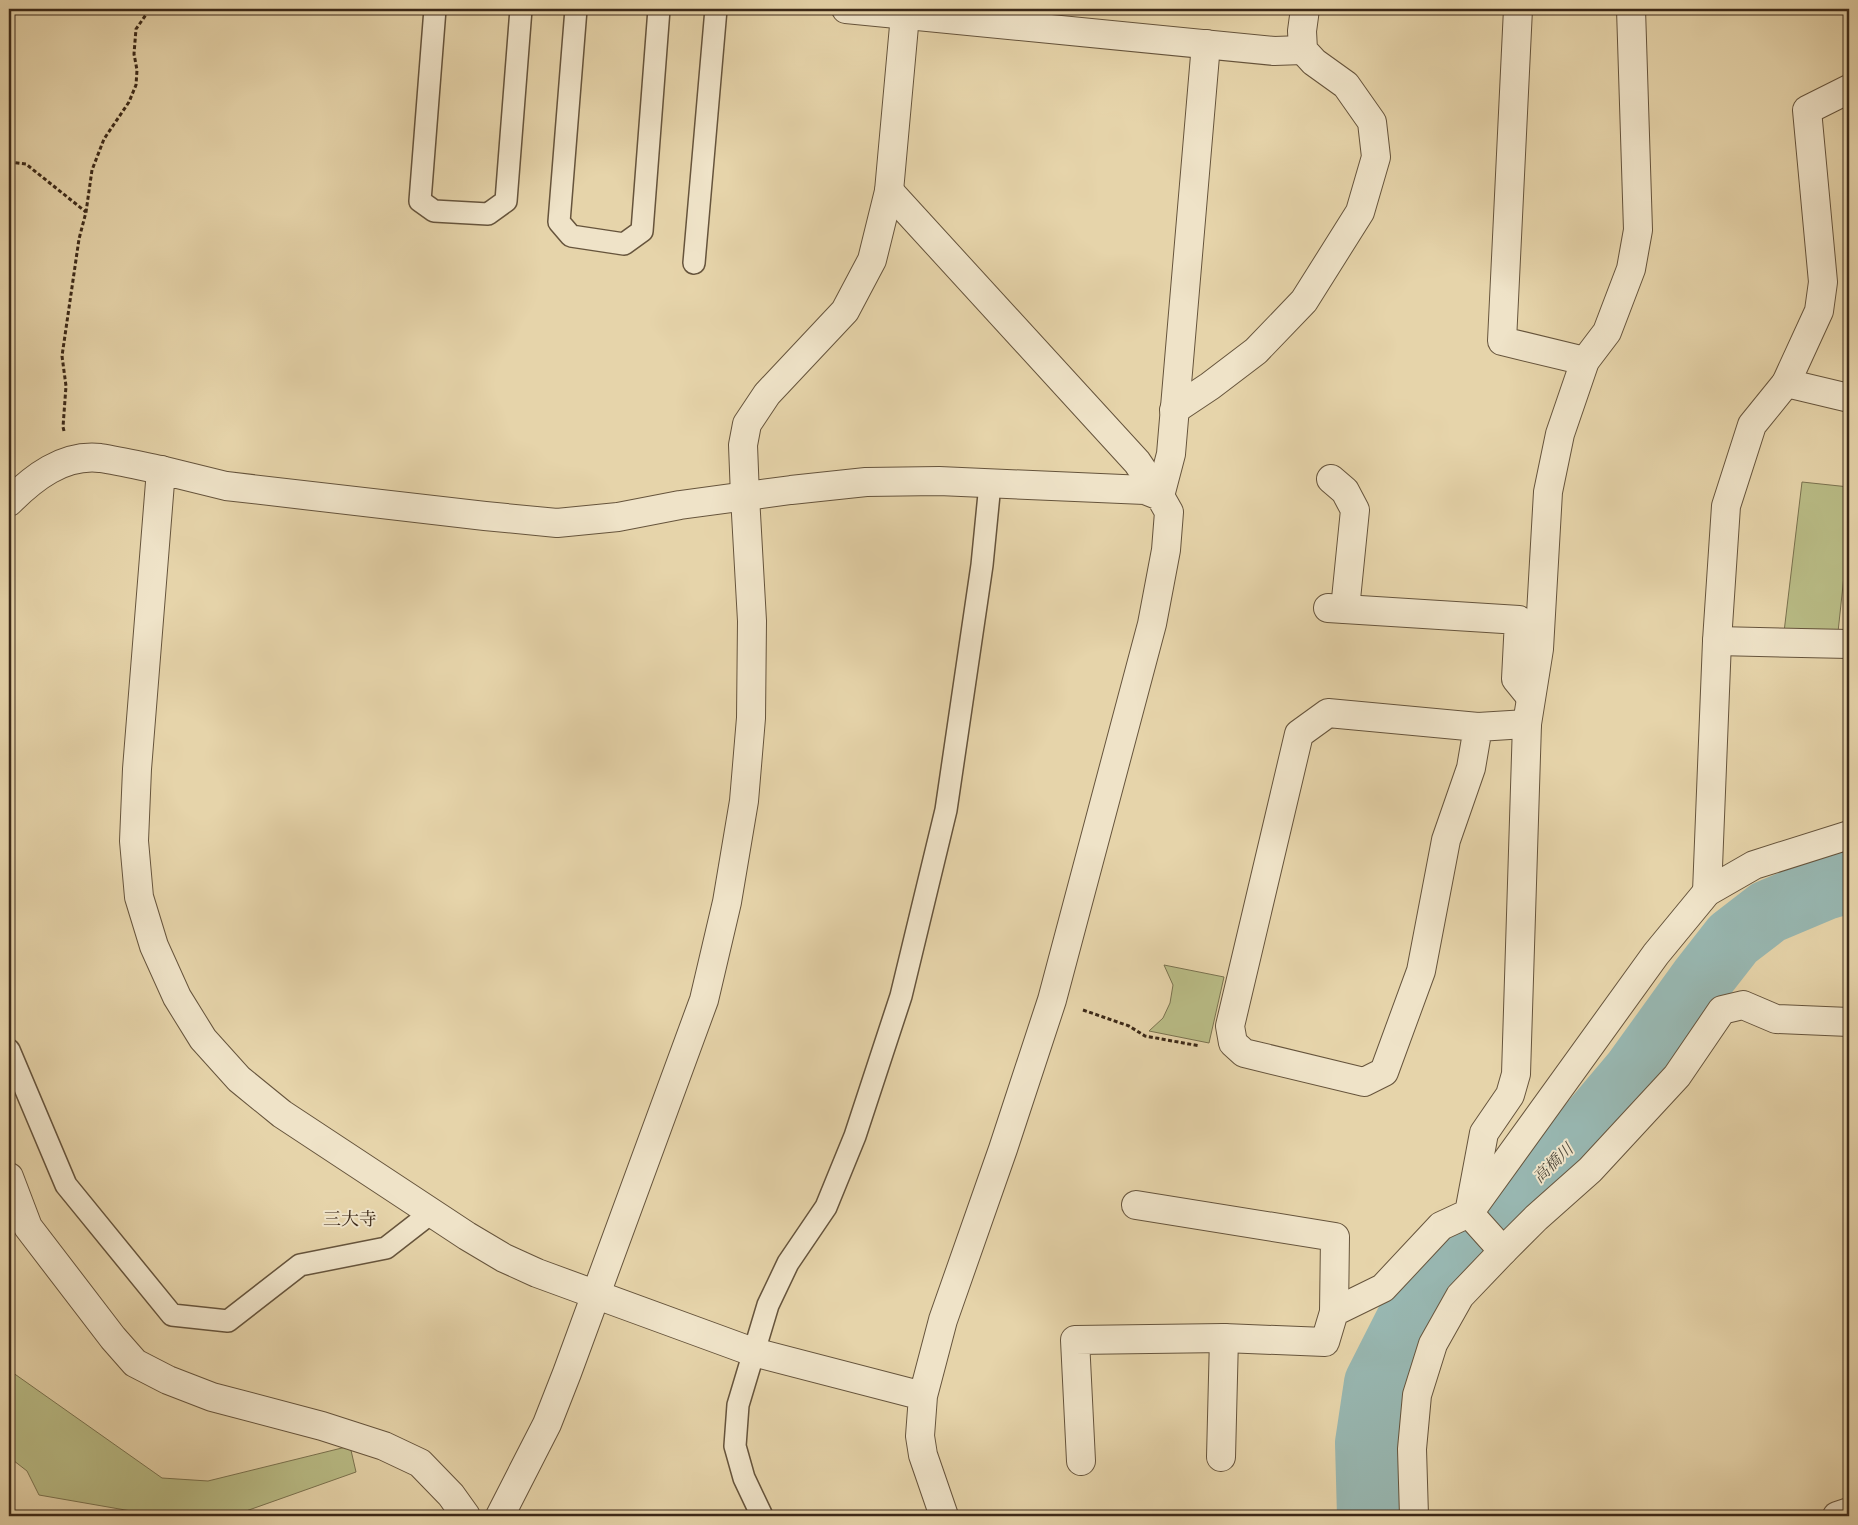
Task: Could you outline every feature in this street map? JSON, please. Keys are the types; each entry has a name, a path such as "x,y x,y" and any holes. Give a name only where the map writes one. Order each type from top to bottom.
{"street":[{"path":"846,9 1274,51 1303,50"},
{"path":"1174,410 1210,386 1256,351 1304,301 1360,212 1376,156 1372,122 1346,85 1314,62 1303,50 1302,31 1305,9"},
{"path":"1518,9 1502,342 1585,362"},
{"path":"1471,1215 1484,1133 1510,1095 1516,1074 1527,724 1539,649 1548,492 1560,434 1585,362 1607,332 1631,268 1638,230 1631,9"},
{"path":"500,1516 546,1424 596,1295 704,1000 727,902 744,801 751,718 752,622 742,445 748,424 767,394 845,311 872,260 889,191 905,15"},
{"path":"1160,496 1171,454 1206,44"},
{"path":"1707,892 1717,641 1726,506 1752,425 1786,383 1819,312 1823,282 1807,110 1849,89"},
{"path":"889,191 1137,462 1169,512 1166,550 1152,624 1052,1000 1003,1149 943,1320 923,1396 920,1436 923,1455 944,1516"},
{"path":"1786,383 1849,398"},
{"path":"9,502 27,484 48,470 73,460 98,458 161,470 226,486 557,523 618,517 680,505 866,482 939,481 1145,490 1160,496"},
{"path":"161,470 137,769 134,841 139,897 154,946 177,997 203,1039 238,1080 282,1114 504,1258 537,1273 753,1352 923,1396"},
{"path":"1331,479 1345,491 1355,510 1336,608 1520,620 1516,679 1531,697"},
{"path":"1717,641 1849,644"},
{"path":"1478,727 1471,768 1446,840 1421,971 1384,1072 1364,1082 1244,1053 1233,1043 1230,1026 1299,734 1328,713 1478,727 1527,724"},
{"path":"1334,1312 1383,1288 1441,1226 1471,1215 1656,954 1707,892 1754,865 1849,835"},
{"path":"1414,1516 1412,1450 1417,1395 1433,1344 1460,1296 1498,1245 1536,1218 1590,1170 1677,1076 1722,1010 1743,1005 1776,1019 1849,1022"},
{"path":"9,1177 28,1227 113,1338 135,1363 168,1380 212,1397 322,1426 384,1446 420,1463 451,1495 466,1516"},
{"path":"1081,1460 1075,1340 1224,1338 1325,1342 1334,1312 1335,1237 1136,1205"},
{"path":"1471,1215 1498,1245"},
{"path":"1221,1457 1224,1338"},
{"path":"1837,1516 1849,1512"}],"lane":[{"path":"435,9 420,201 434,211 488,214 506,201 521,9"},
{"path":"576,9 559,222 572,236 624,244 642,231 659,9"},
{"path":"694,262 716,9"},
{"path":"762,1516 744,1478 735,1446 738,1405 768,1305 788,1263 826,1207 855,1136 901,996 946,810 982,565 990,484"},
{"path":"9,1050 66,1185 172,1316 228,1321 300,1265 386,1248 432,1213"}],"path":[{"path":"73,460 63,427 66,386 62,356 78,238 86,212 92,170 104,139 129,102 136,85 137,70 134,54 136,29 150,9"},
{"path":"9,162 26,164 86,212"},
{"path":"1052,1000 1129,1026 1145,1036 1214,1049 1233,1043"}],"green space":[{"path":"1802,482 1849,487 1849,529 1838,632 1784,632"},
{"path":"1164,965 1224,977 1209,1043 1149,1031 1163,1018 1170,1003 1173,985"},
{"path":"9,1370 162,1478 208,1481 350,1446 356,1472 246,1511 131,1511 39,1495 27,1471 9,1457"}],"waterway":[{"name":"高橋川","path":"1369,1516 1367,1443 1376,1383 1414,1308 1461,1251 1574,1144 1634,1073 1733,939 1768,912 1825,888 1849,881"}],"district":[{"name":"三大寺","path":"350,1219"}]}
